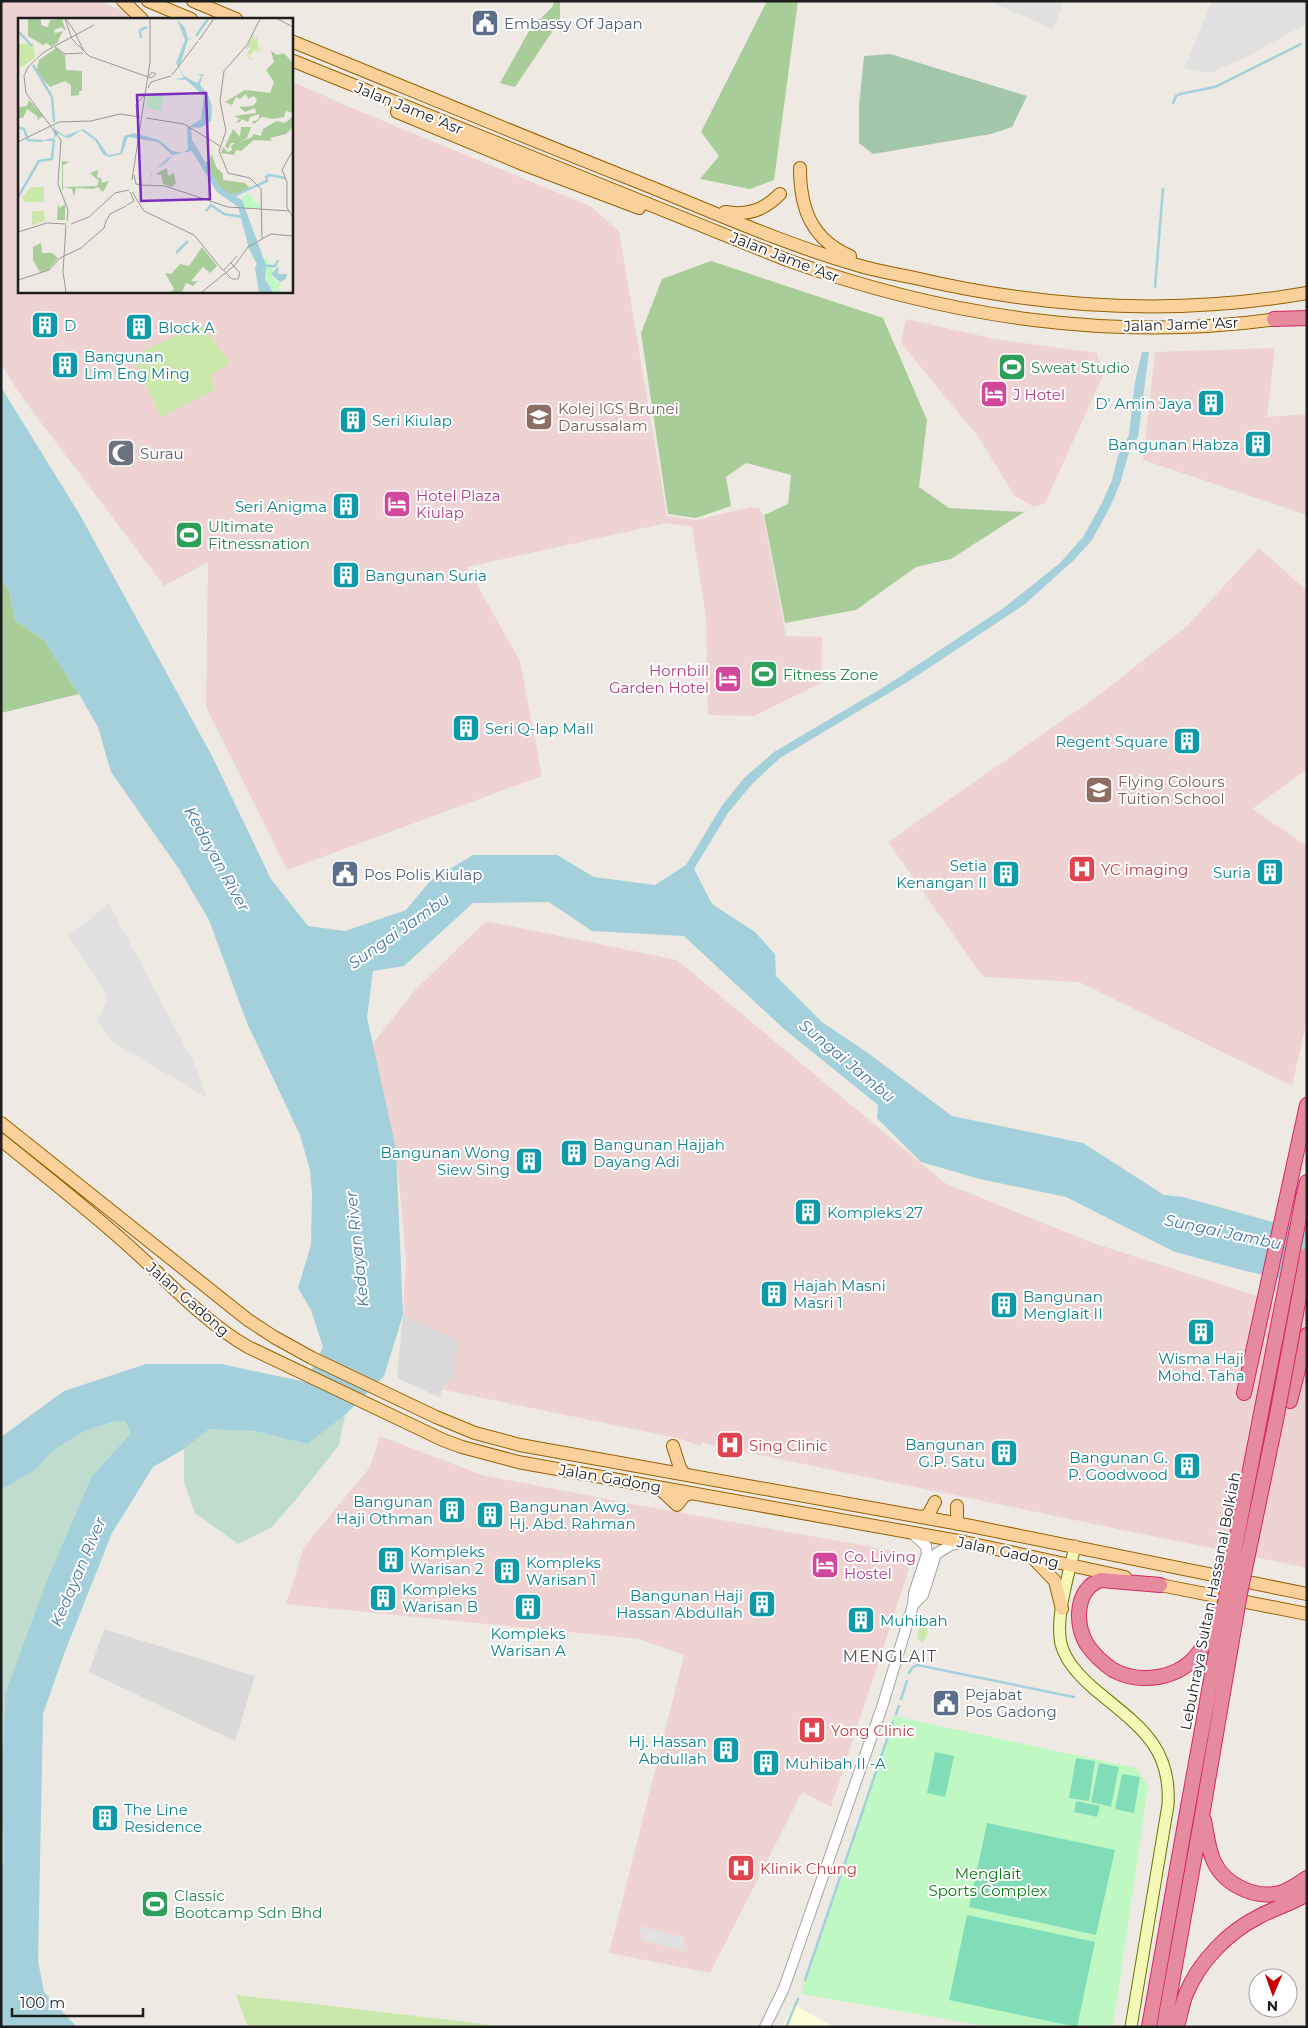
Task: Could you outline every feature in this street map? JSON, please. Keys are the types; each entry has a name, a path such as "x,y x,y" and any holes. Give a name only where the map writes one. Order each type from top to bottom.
{"highway":[{"path":"1274,319 1307,316"},
{"path":"1244,1392 1307,1105"},
{"name":"Lebuhraya Sultan Hassanal Bolkiah","path":"1149,2027 1231,1567 1307,1182"},
{"name":"Lebuhraya Sultan Hassanal Bolkiah","path":"1164,2027 1240,1593 1276,1420 1307,1255"},
{"path":"1290,1401 1307,1335"},
{"path":"1160,1585 1101,1580 1092,1582 1082,1596 1079,1616 1083,1638 1095,1655 1113,1670 1132,1677 1151,1678 1170,1674 1193,1660 1204,1644 1231,1567"},
{"path":"1203,1810 1210,1850 1215,1864 1232,1883 1252,1892 1270,1894 1288,1890 1307,1878"},
{"path":"1176,2027 1186,1994 1193,1980 1204,1963 1224,1941 1258,1917 1295,1902 1307,1894"}],"main road":[{"path":"123,1 141,18"},
{"path":"148,1 189,18"},
{"path":"194,1 234,18"},
{"name":"Jalan Jame 'Asr","path":"292,41 703,208 830,257 860,266 1007,297 1080,304 1141,307 1184,306 1250,301 1307,293"},
{"path":"292,60 314,69 407,116 525,165 671,221 691,221 690,216 681,207 645,192 623,176"},
{"path":"800,168 800,188 806,212 811,223 828,243 848,255 911,277"},
{"path":"703,208 736,214 750,213 766,206 780,194"},
{"name":"Jalan Jame 'Asr","path":"691,221 836,278 902,296 1001,316 1076,324 1129,326 1223,324 1274,319"},
{"name":"Jalan Gadong","path":"1,1123 248,1320 312,1358 459,1428 503,1441 1075,1546 1307,1594"},
{"name":"Jalan Gadong","path":"1,1140 104,1224 208,1321 248,1347 443,1440 518,1462 657,1487 666,1493 677,1505 684,1496 691,1493 964,1542 1160,1585 1307,1614"},
{"path":"104,1224 113,1211"},
{"path":"662,1471 673,1446 680,1468 684,1474"},
{"path":"921,1517 928,1514 935,1502"},
{"path":"956,1506 957,1524"},
{"path":"1075,1546 1062,1609 1060,1626 1061,1644 1066,1656 1082,1678 1132,1720 1154,1744 1162,1758 1169,1787 1168,1805 1132,2027"},
{"path":"1030,1555 1055,1581 1062,1609"}],"street":[{"path":"765,2027 784,1988 880,1715 914,1605 914,1593 927,1550 923,1541 913,1534"},
{"path":"914,1605 922,1595 936,1554 951,1545 964,1542"}],"shaded area":[{"path":"1,1 99,1 142,18 18,18 18,292 292,292 292,81 354,109 590,206 619,231 667,516 696,520 750,507 759,508 763,514 786,636 822,637 821,683 754,716 708,715 706,618 692,527 667,523 467,567 520,661 542,776 287,870 206,707 208,562 164,586 30,408 1,365"},
{"path":"989,1 1064,1 1053,29"},
{"path":"1212,1 1307,1 1307,23 1247,57 1209,73 1184,68"},
{"path":"890,54 1027,96 1012,127 991,134 873,154 859,143 859,106 864,56"},
{"path":"906,319 995,339 1097,353 1103,376 1045,503 1034,507 1014,495 979,438 901,343"},
{"path":"1275,348 1267,417 1307,414 1307,515 1143,460 1155,352"},
{"path":"1259,548 1307,591 1307,769 1252,809 1307,846 1307,1020 1292,1086 1079,982 983,977 888,842 1099,695 1188,625"},
{"path":"109,904 195,1065 207,1098 110,1040 98,1021 108,997 68,936"},
{"path":"486,921 677,960 945,1183 1090,1242 1307,1312 1307,1568 702,1443 701,1446 678,1438 444,1390 448,1380 453,1381 458,1341 403,1315 406,1257 397,1161 373,1043 416,989"},
{"path":"403,1315 458,1341 453,1381 448,1380 439,1397 397,1378"},
{"path":"345,1415 339,1445 272,1527 238,1544 195,1513 184,1482 184,1449 209,1428 254,1431 308,1444"},
{"path":"125,1421 131,1433 92,1476 5,1694 2,1782 4,1862 1,1868 1,1490 35,1470 51,1452 83,1432 111,1422"},
{"path":"380,1436 482,1475 894,1551 909,1569 831,1807 802,1792 710,1973 609,1953 684,1655 639,1639 286,1604 304,1547 370,1467"},
{"path":"104,1629 255,1676 235,1741 89,1672"},
{"path":"640,1926 684,1937 685,1951 641,1940"},
{"path":"794,2005 834,2027 782,2027"}],"green space":[{"path":"554,1 560,1 560,20 515,87 500,83 529,31 553,6"},
{"path":"767,1 798,1 774,180 750,189 700,179 719,156 701,132"},
{"path":"711,261 883,318 927,420 919,487 949,508 1024,512 951,559 916,567 856,610 785,623 764,515 788,504 791,475 746,463 726,477 731,506 696,518 668,514 641,333 662,279"},
{"path":"201,324 230,363 210,375 215,390 161,417 132,356"},
{"path":"1,579 9,589 15,620 44,640 79,694 1,713"},
{"path":"924,1615 928,1633 923,1643 917,1638 922,1616"},
{"name":"Menglait Sports Complex","path":"893,1716 1136,1768 1148,1786 1113,2027 992,2027 801,1994"},
{"path":"935,1752 954,1756 945,1797 927,1793"},
{"path":"1076,1758 1095,1761 1089,1801 1069,1798"},
{"path":"1099,1763 1119,1767 1111,1807 1091,1802"},
{"path":"1122,1774 1140,1777 1134,1813 1115,1809"},
{"path":"1076,1801 1100,1806 1097,1817 1074,1812"},
{"path":"987,1823 1115,1850 1096,1935 969,1907"},
{"path":"967,1915 1095,1942 1077,2027 949,2000"},
{"path":"236,1995 509,2027 248,2027"}],"water":[{"path":"1142,352 1149,352 1138,437 1128,455 1121,481 1111,505 1092,540 1074,560 1025,604 909,681 780,758 752,784 728,813 694,869 712,904 755,932 775,954 776,976 822,1022 868,1053 952,1116 1083,1143 1164,1195 1183,1197 1273,1222 1307,1229 1307,1285 1175,1252 1066,1197 980,1179 921,1162 877,1118 878,1105 784,1029 684,936 592,931 549,902 473,903 404,966 373,971 367,1017 396,1149 403,1315 384,1376 345,1415 308,1444 254,1431 209,1429 184,1449 153,1467 112,1533 64,1654 43,1714 38,1961 44,1992 77,2027 1,2027 1,1868 4,1862 2,1782 5,1694 48,1578 92,1476 131,1433 125,1421 111,1422 83,1432 51,1452 35,1470 1,1490 1,1437 64,1391 146,1364 221,1364 306,1382 323,1347 311,1310 298,1288 311,1245 312,1194 310,1170 300,1135 247,1023 209,920 179,869 111,772 98,727 79,694 44,640 15,620 9,589 1,579 1,387 80,515 212,756 271,879 308,926 345,931 406,910 430,881 473,855 557,855 594,877 655,885 686,865 721,807 744,778 774,752 884,687 1005,607 1060,563 1083,537 1102,503 1112,480 1118,456 1129,435 1135,382"}],"waterway":[{"path":"1173,103 1176,96 1180,94 1215,87 1301,44"},
{"path":"1155,287 1163,189"},
{"path":"909,1673 917,1665 1074,1697"},
{"path":"901,1699 907,1681"},
{"path":"896,1714 899,1706"},
{"path":"805,1980 893,1722"},
{"path":"786,2027 798,1999"}],"place":[{"name":"Embassy Of Japan","path":"485,23"},
{"name":"D","path":"45,325"},
{"name":"Block A","path":"139,327"},
{"name":"Bangunan Lim Eng Ming","path":"65,365"},
{"name":"Sweat Studio","path":"1012,367"},
{"name":"J Hotel","path":"994,394"},
{"name":"D' Amin Jaya","path":"1211,403"},
{"name":"Kolej IGS Brunei Darussalam","path":"539,417"},
{"name":"Seri Kiulap","path":"353,420"},
{"name":"Bangunan Habza","path":"1258,444"},
{"name":"Surau","path":"121,453"},
{"name":"Hotel Plaza Kiulap","path":"397,504"},
{"name":"Seri Anigma","path":"346,506"},
{"name":"Ultimate Fitnessnation","path":"189,535"},
{"name":"Bangunan Suria","path":"346,575"},
{"name":"Fitness Zone","path":"764,674"},
{"name":"Hornbill Garden Hotel","path":"728,679"},
{"name":"Seri Q-lap Mall","path":"466,728"},
{"name":"Regent Square","path":"1187,741"},
{"name":"Flying Colours Tuition School","path":"1099,790"},
{"name":"YC imaging","path":"1082,869"},
{"name":"Suria","path":"1270,872"},
{"name":"Pos Polis Kiulap","path":"345,874"},
{"name":"Setia Kenangan II","path":"1006,874"},
{"name":"Bangunan Hajjah Dayang Adi","path":"574,1153"},
{"name":"Bangunan Wong Siew Sing","path":"529,1161"},
{"name":"Kompleks 27","path":"808,1212"},
{"name":"Hajah Masni Masri 1","path":"774,1294"},
{"name":"Bangunan Menglait II","path":"1004,1305"},
{"name":"Wisma Haji Mohd. Taha","path":"1201,1332"},
{"name":"Sing Clinic","path":"730,1445"},
{"name":"Bangunan G.P. Satu","path":"1004,1453"},
{"name":"Bangunan G. P. Goodwood","path":"1187,1466"},
{"name":"Bangunan Haji Othman","path":"452,1510"},
{"name":"Bangunan Awg. Hj. Abd. Rahman","path":"490,1515"},
{"name":"Kompleks Warisan 2","path":"391,1560"},
{"name":"Co. Living Hostel","path":"825,1565"},
{"name":"Kompleks Warisan 1","path":"507,1571"},
{"name":"Kompleks Warisan B","path":"383,1598"},
{"name":"Bangunan Haji Hassan Abdullah","path":"762,1604"},
{"name":"Kompleks Warisan A","path":"528,1607"},
{"name":"Muhibah","path":"861,1620"},
{"name":"Pejabat Pos Gadong","path":"946,1703"},
{"name":"Yong Clinic","path":"812,1730"},
{"name":"Hj. Hassan Abdullah","path":"726,1750"},
{"name":"Muhibah II -A","path":"766,1763"},
{"name":"The Line Residence","path":"105,1818"},
{"name":"Klinik Chung","path":"741,1868"},
{"name":"Classic Bootcamp Sdn Bhd","path":"155,1904"}],"district":[{"name":"MENGLAIT","path":"890,1656"}],"water label":[{"name":"Kedayan River","path":"217,859"},
{"name":"Sungai Jambu","path":"399,931"},
{"name":"Sungai Jambu","path":"847,1061"},
{"name":"Sungai Jambu","path":"1223,1232"},
{"name":"Kedayan River","path":"357,1249"},
{"name":"Kedayan River","path":"78,1572"}]}
